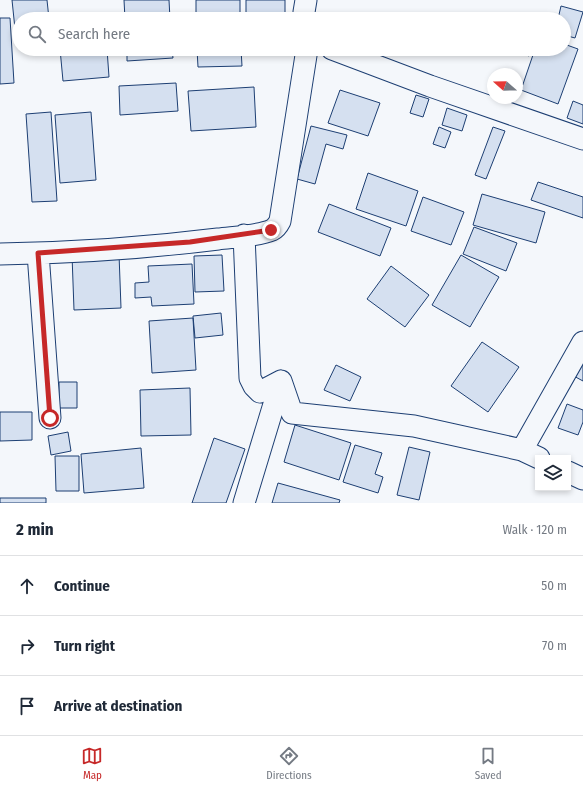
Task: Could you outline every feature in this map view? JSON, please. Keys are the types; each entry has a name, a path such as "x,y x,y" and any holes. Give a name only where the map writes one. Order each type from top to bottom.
{"street":[{"path":"304,12 306,0"},
{"path":"0,254 38,253 190,242 244,235 271,230 277,227 280,221 306,56"},
{"path":"351,56 430,86 583,139"},
{"path":"244,235 250,378 254,386 260,392 281,381"},
{"path":"38,253 50,418"},
{"path":"281,381 292,413 414,426 531,454 583,342"},
{"path":"244,503 281,381"},
{"path":"571,473 583,479"}],"building":[{"path":"12,0 47,0 48,12 13,12"},
{"path":"124,0 169,0 170,12 125,12"},
{"path":"196,0 240,0 240,12 196,12"},
{"path":"246,0 285,0 285,12 246,12"},
{"path":"561,6 583,12 575,38 571,37 571,12 560,12"},
{"path":"0,18 10,18 14,83 0,84"},
{"path":"571,46 578,49 558,104 523,91 523,84 533,56 571,56"},
{"path":"61,56 108,56 109,77 63,81"},
{"path":"127,56 173,56 173,58 127,61"},
{"path":"197,56 241,56 242,66 198,67"},
{"path":"176,83 178,111 120,115 119,86"},
{"path":"254,87 256,127 191,131 188,91"},
{"path":"340,90 380,103 368,136 328,123"},
{"path":"416,95 429,99 423,117 410,113"},
{"path":"573,101 583,105 583,124 567,118"},
{"path":"447,108 467,115 462,131 442,125"},
{"path":"51,112 57,201 32,202 26,114"},
{"path":"91,112 96,180 60,183 55,115"},
{"path":"311,126 347,135 343,149 326,144 315,184 297,179"},
{"path":"439,127 451,132 445,148 433,144"},
{"path":"493,127 505,131 486,179 475,175"},
{"path":"368,173 418,191 406,226 356,209"},
{"path":"538,182 583,197 583,218 531,200"},
{"path":"482,194 545,212 536,243 473,225"},
{"path":"423,197 464,212 451,245 411,231"},
{"path":"329,204 391,228 380,256 318,232"},
{"path":"474,227 517,243 506,271 463,254"},
{"path":"119,254 121,308 74,310 72,255"},
{"path":"222,255 224,291 195,292 194,256"},
{"path":"461,255 499,277 470,327 432,305"},
{"path":"192,264 194,304 152,306 151,297 135,298 135,283 149,282 148,266"},
{"path":"391,266 429,295 405,327 367,299"},
{"path":"221,313 223,335 195,338 193,316"},
{"path":"193,318 196,370 152,373 149,321"},
{"path":"482,342 519,367 488,412 451,386"},
{"path":"583,350 583,381 570,374"},
{"path":"336,365 361,377 350,401 324,390"},
{"path":"59,382 77,382 77,408 59,408"},
{"path":"190,388 191,435 141,436 140,390"},
{"path":"567,404 583,410 583,422 578,435 558,428"},
{"path":"0,412 32,412 32,440 0,441"},
{"path":"295,425 351,443 339,480 284,462"},
{"path":"68,432 71,451 51,455 48,436"},
{"path":"214,438 245,449 226,503 192,503"},
{"path":"355,445 382,453 375,474 383,477 378,493 343,482"},
{"path":"409,447 430,452 419,500 397,495"},
{"path":"141,448 144,488 84,493 81,454"},
{"path":"55,456 79,456 79,491 56,491"},
{"path":"278,483 340,500 339,503 272,503"},
{"path":"0,498 46,498 46,503 0,503"}],"route":[{"path":"50,418 38,253 190,242 271,230"}]}
